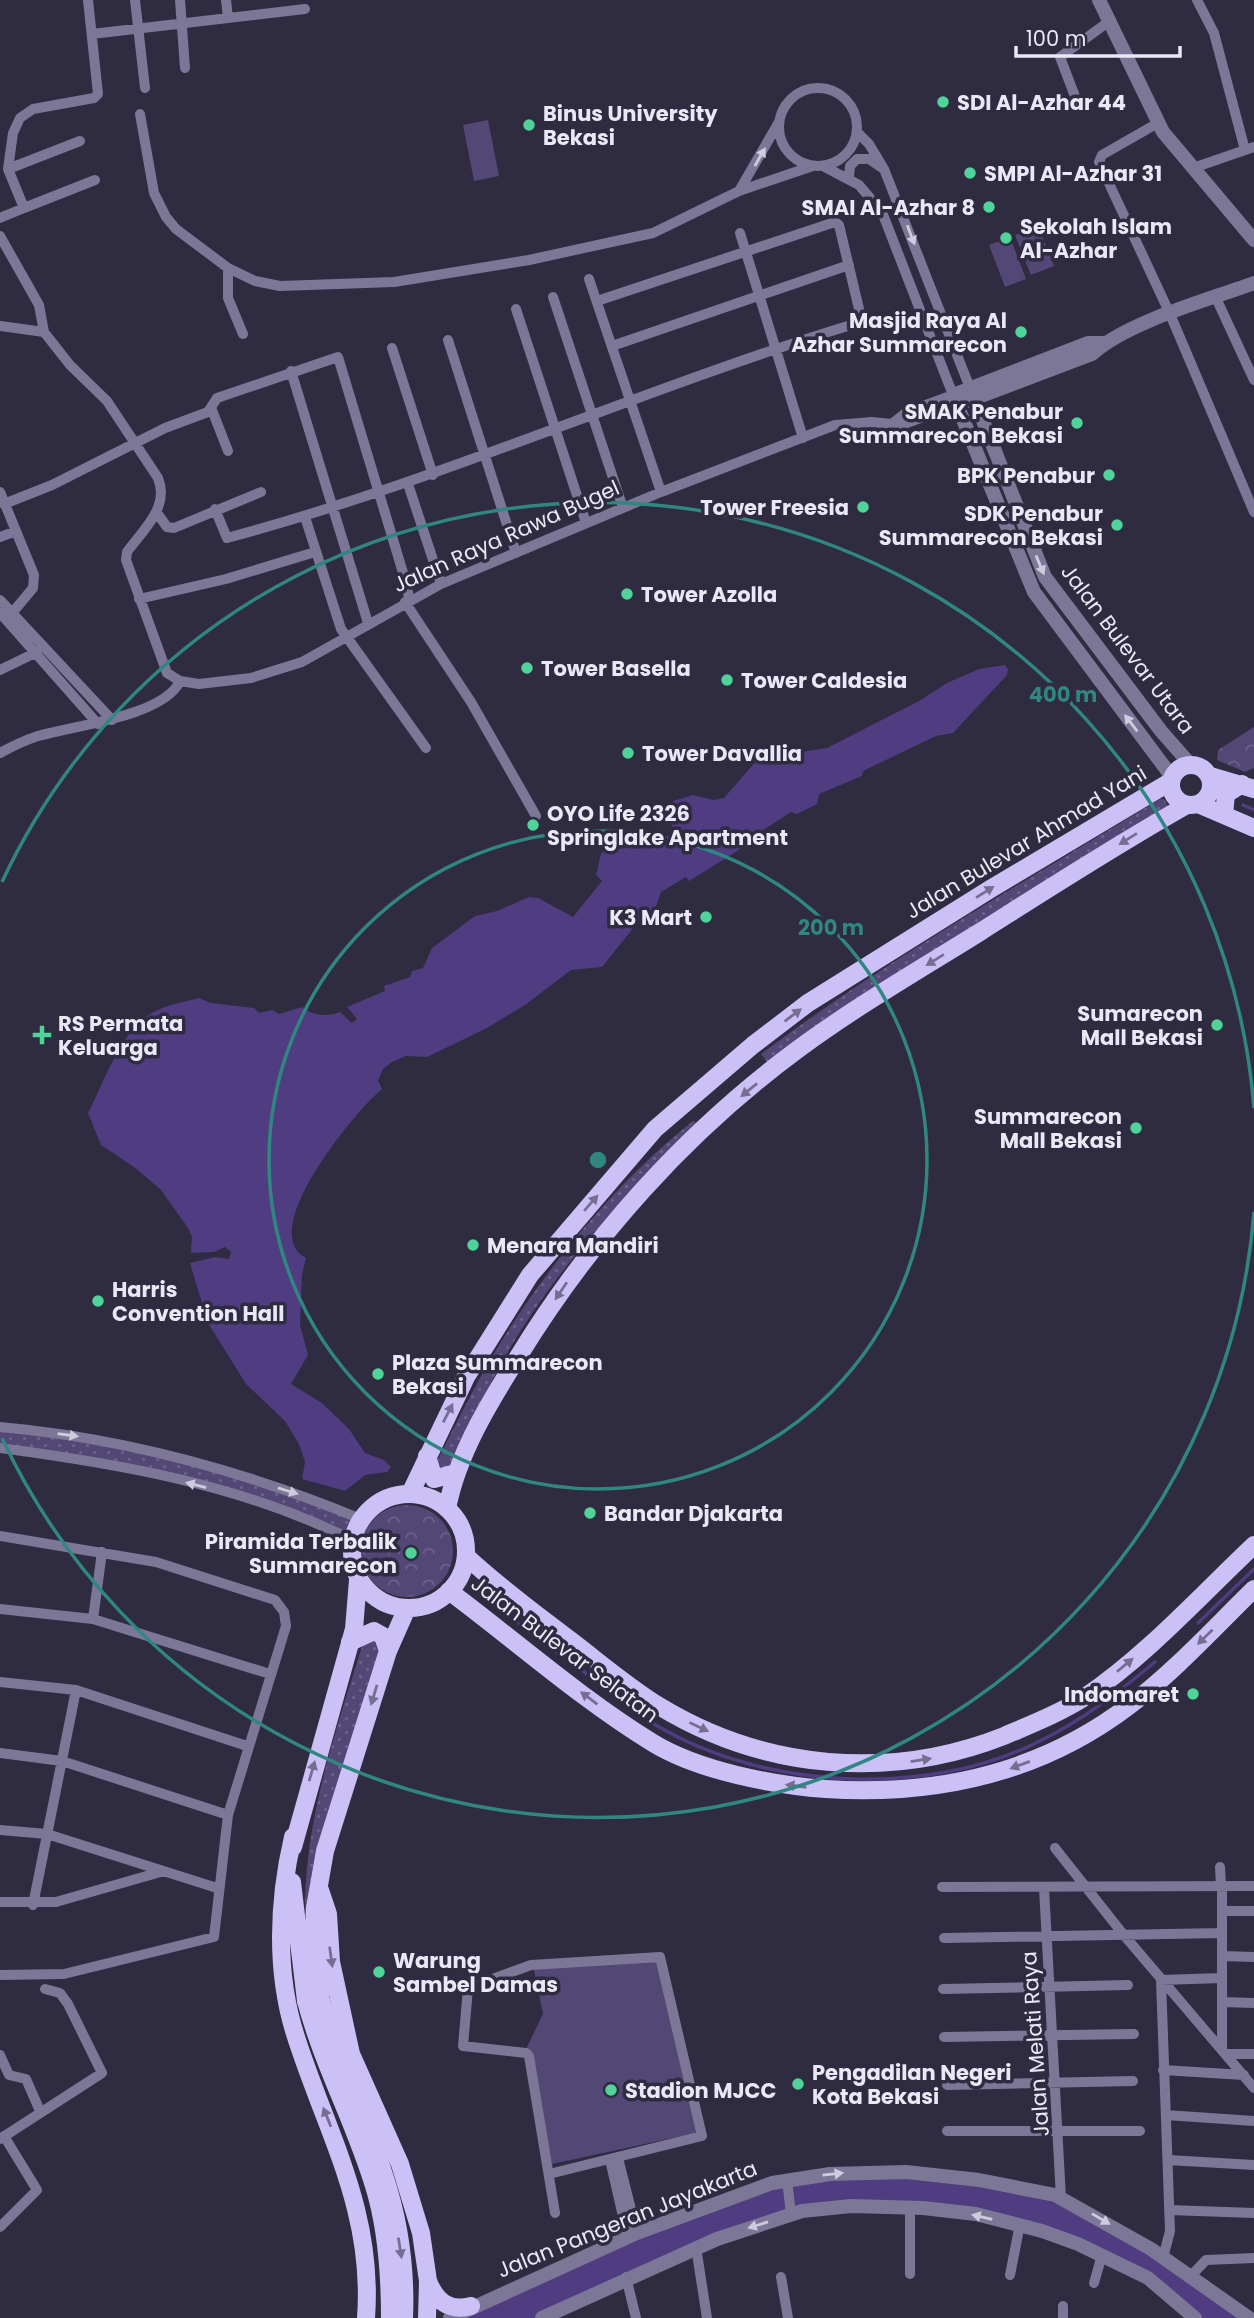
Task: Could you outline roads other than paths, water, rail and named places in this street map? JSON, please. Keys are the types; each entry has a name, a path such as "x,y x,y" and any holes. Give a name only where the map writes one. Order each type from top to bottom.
{"main road":[{"path":"1248,786 1210,776 1202,767 1190,764 1181,766 1171,779 1174,796 1254,828"},
{"path":"447,1509 456,1473 497,1391 569,1279 630,1205 700,1131 799,1049 1061,881 1209,794 1210,776"},
{"name":"Jalan Bulevar Ahmad Yani","path":"410,1494 466,1377 530,1275 655,1129 753,1045 808,1003 1171,779"},
{"path":"1224,815 1226,794 1248,786"},
{"path":"427,1456 435,1479 456,1473"},
{"path":"358,1580 379,1600 407,1608 437,1601 449,1591 467,1557 463,1530 447,1509 430,1498 410,1494 391,1497 374,1505 361,1519 352,1540 352,1563 358,1580 350,1642 293,1837 281,1912 290,2009 295,2034 350,2181 364,2249 370,2315"},
{"name":"Jalan Bulevar Selatan","path":"467,1557 488,1577 657,1705 713,1734 790,1758 842,1764 900,1763 979,1746 1050,1717 1085,1696 1137,1655 1254,1545"},
{"path":"468,1605 464,1591 472,1580 488,1577"},
{"name":"Jalan Bulevar Selatan","path":"449,1591 582,1693 655,1744 689,1759 766,1780 806,1787 876,1792 944,1786 989,1776 1024,1765 1071,1742 1133,1703 1254,1589"},
{"path":"390,2318 385,2242 375,2188 315,2034 314,1942 315,1908 325,1852 388,1651 407,1608"},
{"path":"350,1642 374,1631 383,1636 388,1651"},
{"path":"293,1837 295,1924 313,1999 385,2176 402,2254 404,2318"},
{"path":"320,1890 327,1914 331,1962 351,2054 400,2164 421,2233 428,2281 427,2318"},
{"path":"366,2288 381,2299 401,2302 422,2292 428,2281"},
{"path":"428,2281 435,2298 442,2303 461,2309 471,2306"}],"street":[{"path":"24,208 8,169 13,133 25,113 97,97 88,0"},
{"path":"135,0 145,88"},
{"path":"180,0 185,68"},
{"path":"226,0 228,18"},
{"path":"1099,0 1111,20 1158,123 1254,240"},
{"path":"1193,168 1250,148 1214,33 1197,0"},
{"path":"92,34 304,9"},
{"path":"1079,107 1060,57 1111,20"},
{"path":"140,114 145,157 154,193 166,217 176,229 228,268 256,281 308,287 394,282 464,273 653,233 739,191 846,155 857,132 856,115 847,101 824,89 807,90 792,99 739,191"},
{"path":"780,121 784,146 796,159 818,166"},
{"path":"1158,123 1102,155 1098,162 1170,314 1254,512"},
{"name":"Jalan Bulevar Utara","path":"857,132 869,144 884,169 1045,577 1161,731 1190,764"},
{"path":"8,169 80,141"},
{"path":"849,177 852,162 863,158 884,169"},
{"name":"Jalan Bulevar Utara","path":"818,166 849,177 866,190 887,221 955,400 1034,592 1171,779"},
{"path":"0,218 95,180"},
{"path":"215,509 228,538 333,509 433,475 629,399 775,348 851,325 860,313 839,225 835,222 597,301"},
{"path":"740,233 803,438"},
{"path":"0,236 39,305 44,332 71,365 107,401 160,484 162,499 156,513 125,556 167,673 180,681 172,694 112,720 34,737 0,752"},
{"path":"612,346 849,265"},
{"path":"228,268 225,283 228,298 243,334"},
{"path":"589,279 661,492"},
{"name":"Jalan Raya Rawa Bugel","path":"180,681 200,684 251,678 302,662 441,584 661,492 843,424 901,425 972,393 1093,354 1104,343 1170,314 1254,283"},
{"path":"553,297 623,508"},
{"path":"1216,298 1254,380"},
{"path":"516,309 553,429 586,523"},
{"path":"0,326 44,332"},
{"path":"448,340 516,553"},
{"path":"392,348 433,475"},
{"path":"228,452 212,410 217,398 291,371 338,358 407,586 407,601 471,702 536,816"},
{"path":"291,371 368,623"},
{"path":"4,504 52,485 135,442 212,410"},
{"path":"408,484 441,584"},
{"path":"0,492 34,575 34,582 13,612"},
{"path":"156,513 169,528 208,516 215,509 261,492"},
{"path":"305,517 341,629 426,748"},
{"path":"0,537 16,531"},
{"path":"139,599 226,579 315,552"},
{"path":"0,600 112,720"},
{"path":"0,613 98,724"},
{"path":"0,670 37,652"},
{"path":"0,1427 79,1437 223,1470 307,1497 361,1519"},
{"path":"0,1448 96,1461 277,1506 352,1540"},
{"path":"0,1536 156,1562 275,1600 284,1612 286,1626 228,1815 217,1888 216,1933 210,1939 64,1974 0,1975"},
{"path":"93,1619 102,1552"},
{"path":"0,1609 93,1619 271,1674"},
{"path":"0,1682 76,1690 247,1746"},
{"path":"33,1905 76,1690"},
{"path":"0,1753 62,1761 228,1815"},
{"path":"0,1830 47,1834 217,1888"},
{"path":"1055,1848 1161,1980 1225,2051 1254,2088"},
{"path":"1220,1867 1225,2051"},
{"path":"0,1902 33,1905 101,1892 164,1871"},
{"path":"942,1887 1254,1886"},
{"name":"Jalan Melati Raya","path":"1044,1888 1060,2131 1061,2198"},
{"path":"1222,1911 1254,1911"},
{"path":"944,1938 1222,1933"},
{"path":"549,2175 700,2137 702,2133 662,1960 656,1956 531,1965 468,1988 463,2046 528,2054 555,2213"},
{"path":"1222,1956 1254,1957"},
{"path":"1161,1980 1222,1978"},
{"path":"1161,1980 1170,2231 1163,2258"},
{"path":"943,1989 1128,1985"},
{"path":"0,2227 37,2190 2,2137 102,2073 68,2004 60,1993 46,1989"},
{"path":"1222,2002 1254,2003"},
{"path":"944,2037 1134,2034"},
{"path":"1225,2051 1254,2054"},
{"path":"0,2055 9,2075 24,2077 40,2111"},
{"path":"1163,2070 1244,2075"},
{"path":"947,2085 1132,2081"},
{"path":"1166,2115 1254,2121"},
{"path":"947,2131 1140,2131"},
{"path":"614,2159 633,2235"},
{"path":"1168,2160 1254,2165"},
{"name":"Jalan Pangeran Jayakarta","path":"450,2318 471,2306 633,2235 772,2183 849,2172 935,2174 1061,2198 1096,2216 1163,2258 1249,2318"},
{"path":"788,2180 791,2214"},
{"path":"542,2318 696,2246 791,2214 851,2206 976,2214 1020,2224 1078,2244 1148,2278 1190,2317"},
{"path":"910,2208 910,2274"},
{"path":"1169,2210 1254,2213"},
{"path":"1010,2275 1020,2224"},
{"path":"696,2246 707,2318"},
{"path":"1094,2283 1102,2255"},
{"path":"1189,2278 1206,2260 1254,2258"},
{"path":"626,2277 636,2318"},
{"path":"781,2277 788,2318"},
{"path":"1063,2306 1063,2318"}],"waterway":[{"path":"1243,805 1254,810"},
{"path":"1198,1623 1254,1569"},
{"path":"480,1595 659,1727 702,1748 749,1764 798,1774 849,1779 900,1778 950,1771 998,1759 1042,1740 1087,1714 1155,1662"}],"place":[{"name":"SDI Al-Azhar 44","path":"943,102"},
{"name":"Binus University Bekasi","path":"529,125"},
{"name":"SMPI Al-Azhar 31","path":"970,173"},
{"name":"SMAI Al-Azhar 8","path":"989,207"},
{"name":"Sekolah Islam Al-Azhar","path":"1006,238"},
{"name":"Masjid Raya Al Azhar Summarecon","path":"1021,332"},
{"name":"SMAK Penabur Summarecon Bekasi","path":"1077,423"},
{"name":"BPK Penabur","path":"1109,475"},
{"name":"Tower Freesia","path":"863,507"},
{"name":"SDK Penabur Summarecon Bekasi","path":"1117,525"},
{"name":"Tower Azolla","path":"627,594"},
{"name":"Tower Basella","path":"527,668"},
{"name":"Tower Caldesia","path":"727,680"},
{"name":"Tower Davallia","path":"628,753"},
{"name":"OYO Life 2326 Springlake Apartment","path":"533,825"},
{"name":"K3 Mart","path":"706,917"},
{"name":"Sumarecon Mall Bekasi","path":"1217,1025"},
{"name":"RS Permata Keluarga","path":"42,1035"},
{"name":"Summarecon Mall Bekasi","path":"1136,1128"},
{"name":"Menara Mandiri","path":"473,1245"},
{"name":"Harris Convention Hall","path":"98,1301"},
{"name":"Plaza Summarecon Bekasi","path":"378,1374"},
{"name":"Bandar Djakarta","path":"590,1513"},
{"name":"Piramida Terbalik Summarecon","path":"411,1553"},
{"name":"Indomaret","path":"1193,1694"},
{"name":"Warung Sambel Damas","path":"379,1972"},
{"name":"Pengadilan Negeri Kota Bekasi","path":"798,2084"},
{"name":"Stadion MJCC","path":"611,2090"}]}
